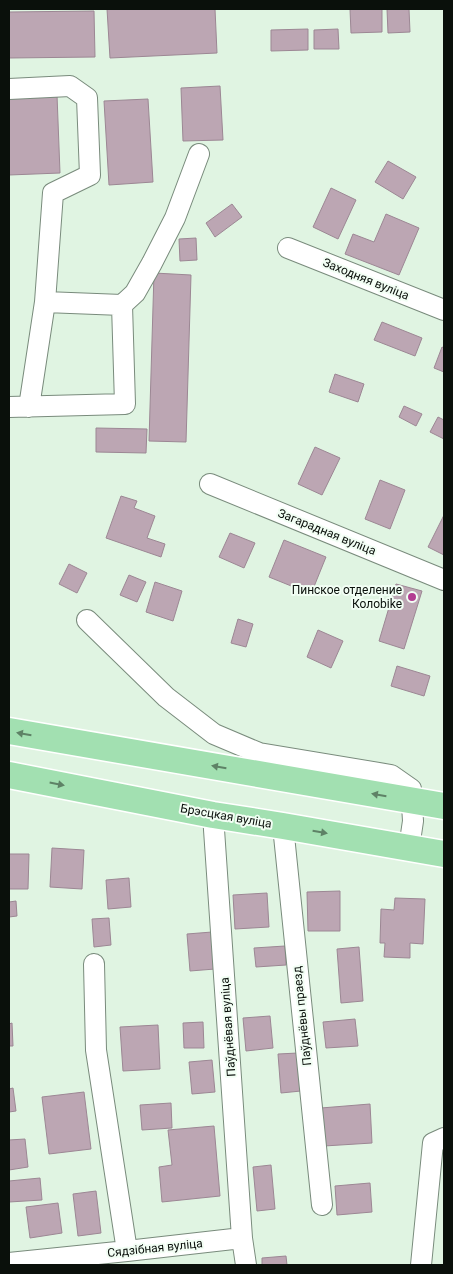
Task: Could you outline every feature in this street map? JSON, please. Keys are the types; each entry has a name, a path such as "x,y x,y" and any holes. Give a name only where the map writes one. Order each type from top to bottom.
{"main road":[{"path":"9,731 444,806"},
{"name":"Брэсцкая вуліца","path":"9,775 213,815 444,854"}],"street":[{"path":"9,89 70,86 87,98 90,175 53,193 45,302 29,407"},
{"path":"45,302 122,305 135,293 175,218 199,154"},
{"name":"Заходняя вуліца","path":"288,248 444,310"},
{"path":"9,407 125,404 122,305"},
{"name":"Загарадная вуліца","path":"210,484 444,580"},
{"path":"87,620 166,697 214,734 259,753 391,775 412,789 412,821 409,848"},
{"name":"Паўднёвая вуліца","path":"213,815 242,1238 246,1265"},
{"name":"Паўднёвы праезд","path":"283,826 322,1205"},
{"path":"94,964 96,1050 127,1251"},
{"path":"421,1265 433,1143 444,1138"},
{"name":"Сядзібная вуліца","path":"9,1263 242,1238"}],"building":[{"path":"107,9 215,9 217,53 110,58"},
{"path":"350,9 382,9 382,32 351,33"},
{"path":"387,9 409,9 410,32 388,33"},
{"path":"94,11 95,57 9,58 9,12"},
{"path":"308,29 308,50 271,51 271,30"},
{"path":"338,29 339,49 314,49 314,30"},
{"path":"220,86 223,140 183,141 181,88"},
{"path":"57,95 60,173 9,175 9,97"},
{"path":"148,99 153,182 109,185 104,101"},
{"path":"388,161 416,177 403,199 375,182"},
{"path":"331,188 356,200 338,239 313,227"},
{"path":"232,204 242,217 215,237 206,223"},
{"path":"386,214 419,228 399,275 345,254 353,234 374,242"},
{"path":"196,238 197,260 180,261 179,239"},
{"path":"154,273 191,275 186,442 149,441"},
{"path":"382,322 422,338 415,356 374,340"},
{"path":"442,347 444,348 444,372 434,368"},
{"path":"335,374 364,384 358,402 329,392"},
{"path":"404,406 422,414 416,426 399,417"},
{"path":"438,417 444,420 444,439 430,432"},
{"path":"96,428 147,429 146,453 96,452"},
{"path":"315,447 340,458 322,495 298,484"},
{"path":"380,480 405,490 390,529 365,519"},
{"path":"121,496 137,501 134,508 155,516 147,538 165,544 161,557 106,538"},
{"path":"444,515 444,555 428,547"},
{"path":"230,533 255,543 244,568 219,557"},
{"path":"284,540 326,557 311,594 269,577"},
{"path":"69,564 87,573 77,593 59,584"},
{"path":"129,575 146,582 137,602 120,595"},
{"path":"155,582 182,591 173,621 146,612"},
{"path":"396,584 422,591 404,649 379,641"},
{"path":"238,619 253,624 246,647 231,643"},
{"path":"318,630 343,641 331,668 307,657"},
{"path":"397,666 430,676 424,696 391,686"},
{"path":"52,848 84,850 82,889 50,887"},
{"path":"9,854 29,854 28,889 9,889"},
{"path":"129,878 131,907 108,909 106,880"},
{"path":"340,891 340,931 308,931 307,892"},
{"path":"267,893 269,927 235,929 233,895"},
{"path":"395,898 425,899 423,944 410,943 410,958 384,957 385,943 380,943 381,909 394,910"},
{"path":"16,901 17,916 9,917 9,902"},
{"path":"109,918 111,945 94,947 92,919"},
{"path":"212,932 215,969 190,971 187,934"},
{"path":"285,946 286,965 256,967 254,948"},
{"path":"359,947 363,1001 341,1003 337,949"},
{"path":"270,1016 273,1048 246,1051 243,1018"},
{"path":"355,1019 358,1046 326,1048 323,1022"},
{"path":"203,1022 204,1048 184,1048 183,1023"},
{"path":"12,1023 13,1046 9,1046 9,1024"},
{"path":"158,1025 160,1069 123,1071 120,1027"},
{"path":"298,1053 301,1091 281,1093 278,1054"},
{"path":"212,1060 215,1092 192,1094 189,1062"},
{"path":"13,1088 16,1111 9,1112 9,1089"},
{"path":"84,1092 91,1149 49,1154 42,1097"},
{"path":"171,1103 172,1128 142,1130 140,1105"},
{"path":"370,1104 372,1143 324,1146 321,1108"},
{"path":"214,1126 220,1196 162,1202 159,1167 172,1165 168,1130"},
{"path":"25,1139 28,1167 9,1170 9,1140"},
{"path":"271,1165 275,1209 257,1211 253,1167"},
{"path":"40,1178 42,1200 9,1202 9,1181"},
{"path":"370,1183 372,1212 337,1215 335,1186"},
{"path":"96,1191 101,1233 78,1236 73,1194"},
{"path":"58,1203 62,1233 30,1238 26,1207"},
{"path":"286,1256 287,1265 262,1265 262,1258"}],"place":[{"name":"Пинское отделение Колоbike","path":"412,597"}]}
